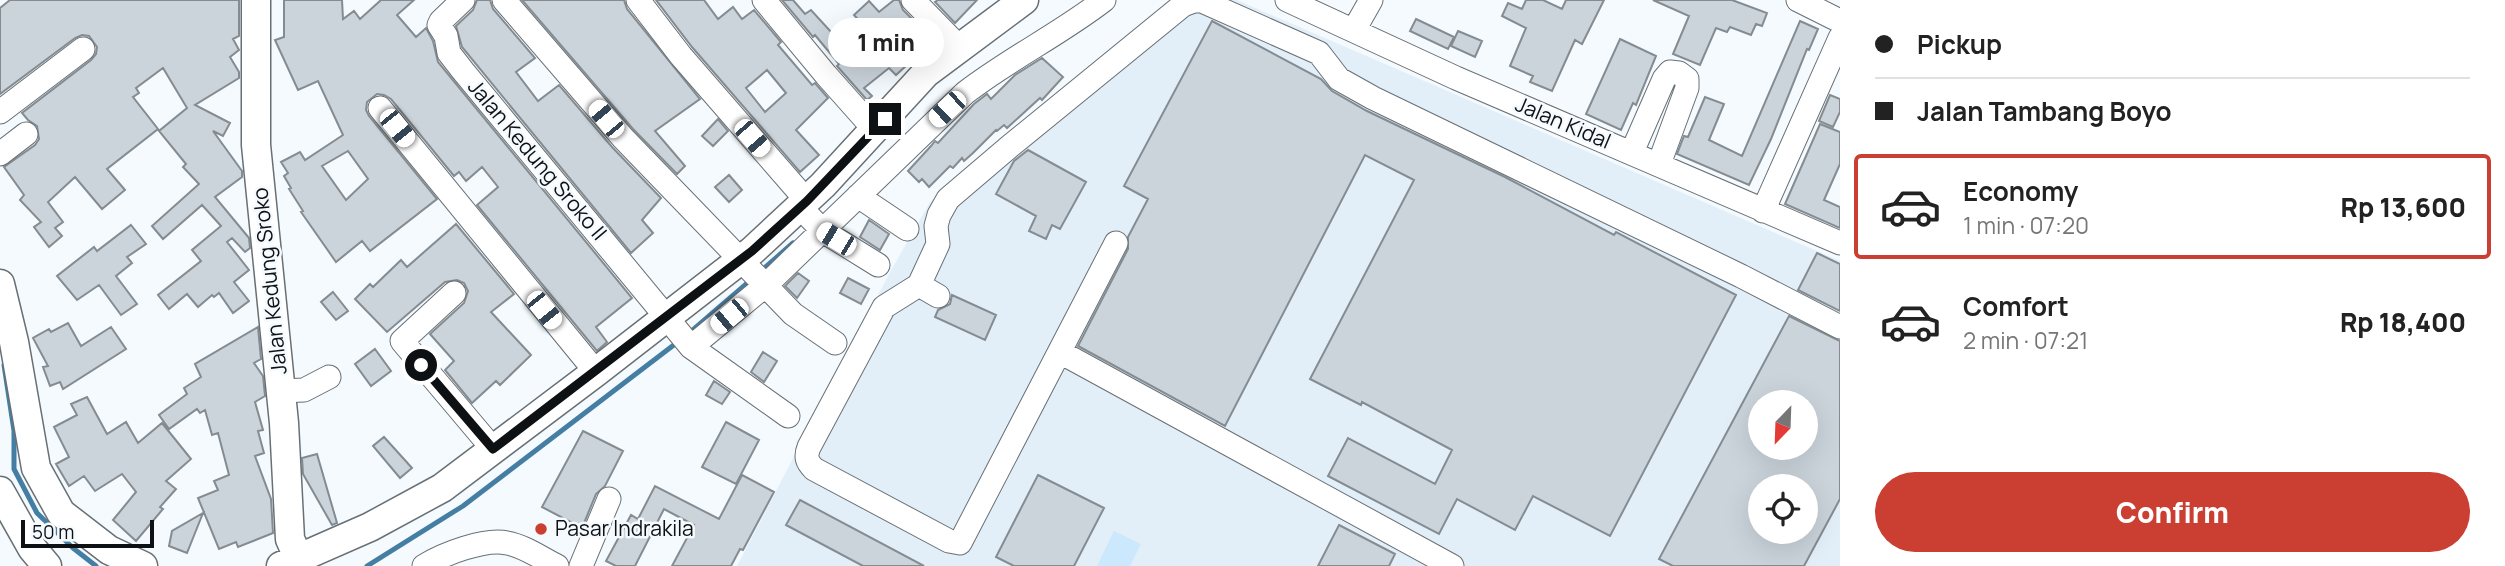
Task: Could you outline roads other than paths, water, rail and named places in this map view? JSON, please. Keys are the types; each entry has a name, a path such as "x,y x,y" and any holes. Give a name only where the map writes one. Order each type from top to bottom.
{"main road":[{"name":"Jalan Kedung Sroko","path":"256,0 256,145 281,391 290,539 295,564"},
{"path":"295,564 442,488 596,372 680,332 754,273 811,215 874,129 926,73 1024,0"},
{"path":"0,284 14,342 36,468 61,513 109,550 143,566"},
{"path":"0,491 32,548 47,566"}],"street":[{"name":"Jalan Kedung Sroko II","path":"463,0 440,23 449,53 680,332"},
{"path":"504,0 623,138 793,314 835,343"},
{"path":"638,0 811,215 878,265"},
{"path":"764,0 874,129"},
{"path":"913,0 959,47"},
{"path":"811,215 858,196 965,93 996,69 1080,18 1104,0"},
{"name":"Jalan Kidal","path":"1287,0 1456,78 1840,243"},
{"path":"1354,30 1371,0"},
{"path":"1798,0 1840,21"},
{"path":"1116,243 960,543 948,541 814,469 809,463 806,455 884,307 929,291 938,244 936,226 948,199 1183,5 1194,1 1202,1 1319,53 1339,79 1373,98 1741,276 1840,327"},
{"path":"1763,211 1840,38"},
{"path":"0,112 83,49"},
{"path":"1632,152 1664,79 1670,72 1682,74 1687,79 1687,88 1659,164"},
{"path":"380,108 596,372"},
{"path":"0,153 26,134"},
{"path":"858,196 907,229"},
{"path":"754,273 680,332 788,415"},
{"path":"454,293 402,341 493,449"},
{"path":"1060,352 1452,566"},
{"path":"281,391 304,390 329,377"},
{"path":"581,566 609,499"},
{"path":"424,566 494,541 510,543 556,566"}],"waterway":[{"path":"761,271 793,243"},
{"path":"687,335 751,280"},
{"path":"367,566 463,506 679,341"},
{"path":"4,365 14,431 14,469 37,513 96,566"}],"place":[{"name":"Pasar Indrakila","path":"541,529"}]}
